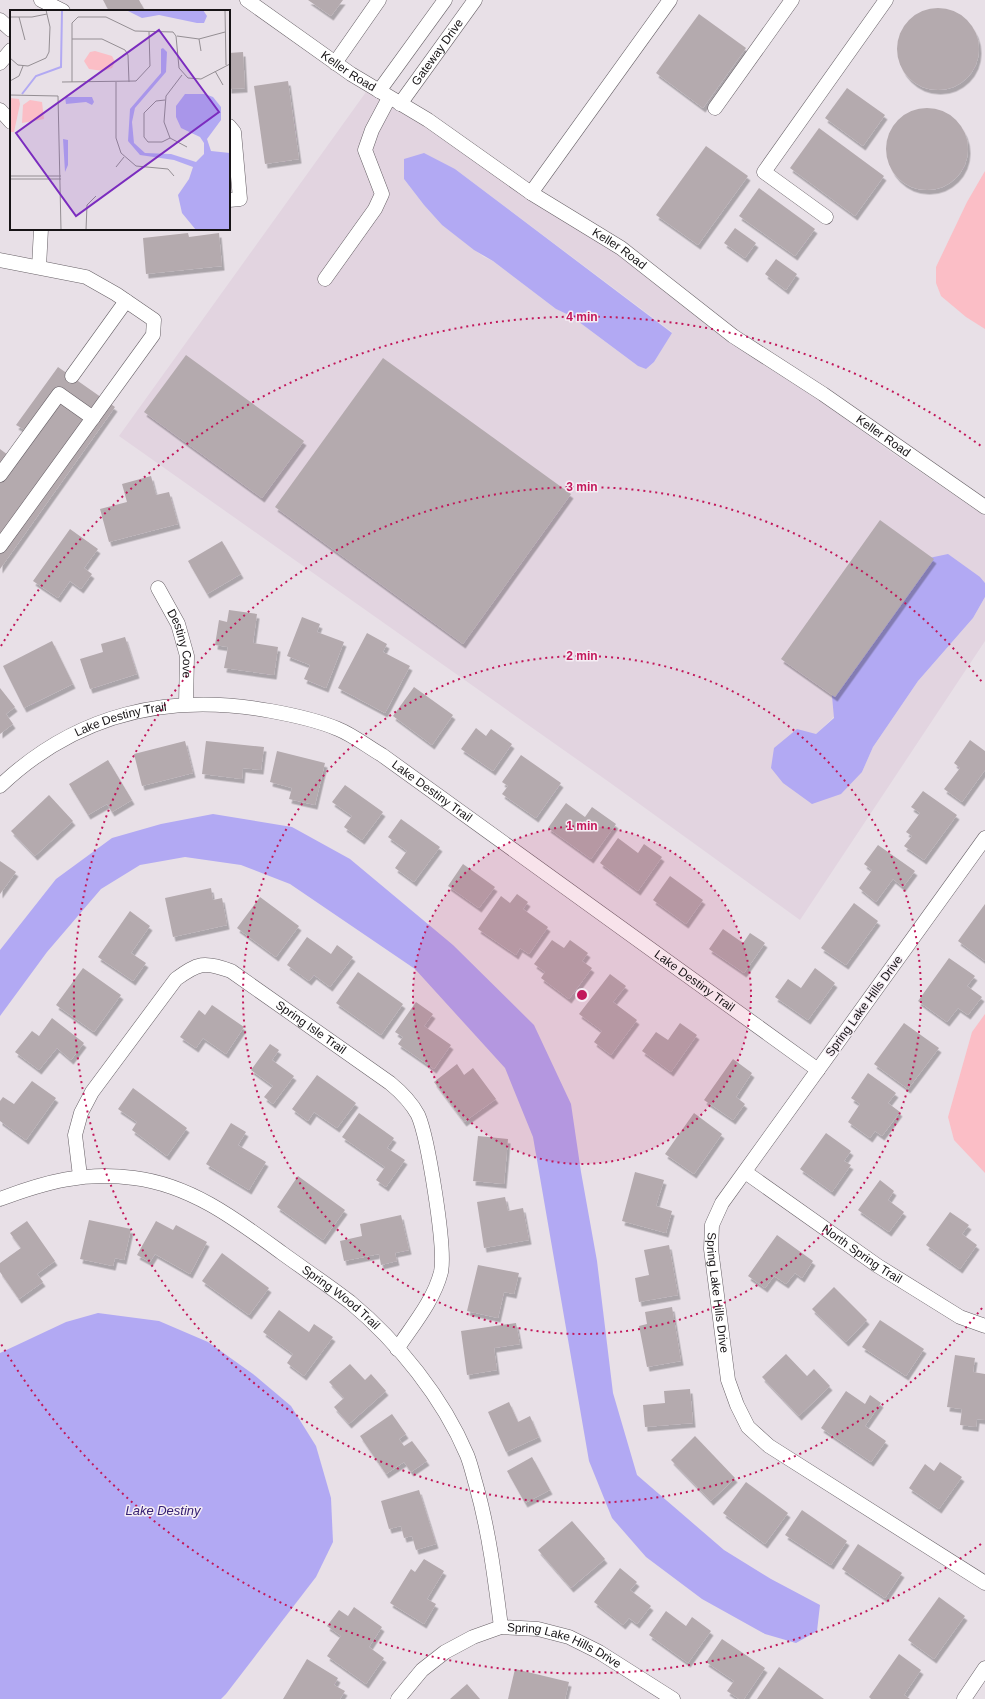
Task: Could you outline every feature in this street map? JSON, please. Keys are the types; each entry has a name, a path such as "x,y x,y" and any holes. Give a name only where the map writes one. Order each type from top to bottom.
{"street":[{"path":"41,0 61,10"},
{"name":"Keller Road","path":"247,0 335,63 389,98 428,120 531,193 621,248 733,336 823,394 985,507"},
{"path":"335,63 379,0"},
{"name":"Gateway Drive","path":"389,98 445,0"},
{"name":"Gateway Drive","path":"389,98 475,0"},
{"path":"531,193 670,0"},
{"path":"715,108 792,0"},
{"path":"826,217 764,172 886,0"},
{"path":"0,20 10,29"},
{"path":"0,63 10,51"},
{"path":"325,279 375,209 382,194 366,150 372,130 389,98"},
{"path":"0,110 10,121"},
{"path":"230,127 234,132 240,199 230,200"},
{"path":"39,267 40,230"},
{"path":"0,260 86,277 154,320 153,335 0,546"},
{"path":"72,376 126,301"},
{"path":"0,475 58,394 93,418"},
{"name":"Destiny Cove","path":"158,588 178,624 187,656 186,704"},
{"name":"Lake Destiny Trail","path":"0,786 17,770 50,746 97,724 140,710 186,704 240,705 294,715 339,729 382,755 818,1070"},
{"name":"Spring Lake Hills Drive","path":"985,838 722,1202 712,1225 711,1249 728,1380 737,1405 748,1427 769,1446 985,1583"},
{"name":"Spring Isle Trail","path":"80,1176 75,1135 81,1113 92,1092 176,979 193,967 212,964 230,971 390,1083 404,1095 417,1115 426,1142 442,1246 441,1271 430,1299 397,1348"},
{"name":"North Spring Trail","path":"745,1172 878,1266 960,1317 985,1326"},
{"name":"Spring Wood Trail","path":"0,1199 40,1185 80,1176 134,1178 185,1191 233,1216 350,1303 397,1348 423,1378 446,1414 468,1456 484,1513 501,1627"},
{"name":"Spring Lake Hills Drive","path":"398,1699 422,1670 445,1652 473,1637 501,1627 538,1629 569,1637 599,1652 673,1699"},
{"path":"964,1699 985,1668"}],"shaded area":[{"path":"366,92 424,126 528,199 617,254 728,342 819,400 891,452 985,516 985,583 980,577 816,734 862,772 873,747 918,681 973,618 985,597 985,641 800,920 609,782 119,436","holes":["424,154 455,169 672,332 654,362 646,369 638,366 571,316 556,309 493,261 484,257 442,225 404,179"]},
{"path":"985,171 985,329 966,317 941,296 936,283 936,267 967,202"},
{"path":"985,1014 985,1173 954,1140 948,1117 972,1032"}],"water":[{"path":"424,153 455,169 672,333 654,362 646,369 638,366 571,316 556,309 493,261 474,250 442,225 404,179 404,159"},
{"path":"948,554 980,577 985,583 985,597 973,618 918,681 873,747 862,772 841,794 812,804 783,783 771,768 774,748 797,729 816,734 834,718 832,696 929,558"},
{"path":"213,814 292,827 350,859 453,945 534,1025 571,1104 581,1172 597,1261 613,1393 637,1475 724,1550 771,1579 820,1605 817,1631 796,1643 765,1634 702,1599 646,1557 612,1518 589,1461 533,1137 505,1068 415,969 290,884 241,865 185,857 140,865 101,889 47,952 0,1016 0,950 56,879 112,838 161,824"},
{"name":"Lake Destiny","path":"98,1313 159,1321 208,1342 253,1374 291,1406 316,1446 331,1498 333,1542 316,1577 221,1699 0,1699 0,1353 66,1322"}],"building":[{"path":"103,0 139,0 144,10 108,10"},
{"path":"308,0 343,0 331,16"},
{"path":"938,8 954,11 967,20 976,33 979,49 976,65 967,78 954,87 938,90 922,87 909,78 900,65 897,49 900,33 909,20 922,11"},
{"path":"699,14 746,48 703,108 656,73"},
{"path":"243,52 245,88 230,89 230,53"},
{"path":"288,81 299,159 265,164 254,86"},
{"path":"847,88 885,115 863,146 825,118"},
{"path":"919,108 935,108 950,115 961,126 968,141 968,157 965,165 956,178 943,187 935,190 919,190 904,183 893,172 886,157 886,141 893,126 904,115"},
{"path":"819,128 884,176 855,216 790,168"},
{"path":"706,146 748,176 698,245 656,215"},
{"path":"759,188 815,229 795,256 739,216"},
{"path":"735,228 756,243 745,258 724,243"},
{"path":"188,233 189,237 219,233 222,266 146,274 143,238"},
{"path":"776,259 797,274 786,290 765,274"},
{"path":"186,355 304,441 262,498 144,412"},
{"path":"383,358 571,494 463,644 275,507"},
{"path":"58,367 115,407 0,569 0,449 8,455 25,430 16,425"},
{"path":"151,476 156,495 169,492 178,524 109,542 100,509 127,502 122,484"},
{"path":"880,520 934,559 835,697 781,659"},
{"path":"70,529 98,549 84,568 92,574 81,589 70,581 58,598 33,581"},
{"path":"222,541 241,574 207,594 188,561"},
{"path":"229,610 257,614 253,643 278,647 274,675 224,668 228,647 215,645 219,620 227,622"},
{"path":"302,617 320,624 317,632 344,642 326,688 304,679 310,665 287,656"},
{"path":"367,633 387,644 383,652 410,666 385,713 338,688"},
{"path":"125,637 137,674 90,689 80,659 103,652 101,644"},
{"path":"52,641 73,684 24,708 3,666"},
{"path":"414,687 453,715 432,745 393,716"},
{"path":"0,688 15,707 6,714 13,724 0,734"},
{"path":"476,728 486,736 491,729 512,744 493,771 461,749"},
{"path":"970,740 985,751 985,770 962,802 944,789 960,768 954,763"},
{"path":"185,741 193,773 142,786 134,754"},
{"path":"206,741 264,747 261,770 243,768 242,779 202,774"},
{"path":"277,751 325,763 315,805 289,799 292,788 270,782"},
{"path":"521,755 561,783 536,818 502,794 508,786 502,782"},
{"path":"108,760 132,800 112,812 107,804 88,815 69,784"},
{"path":"345,785 383,812 362,840 344,827 352,816 332,802"},
{"path":"923,791 957,815 924,860 904,846 912,836 906,832 920,813 911,807"},
{"path":"49,795 73,821 35,856 11,831"},
{"path":"566,803 585,817 592,807 616,824 591,859 548,828"},
{"path":"401,819 440,847 414,882 395,868 407,851 388,837"},
{"path":"618,838 638,853 644,844 662,857 638,891 600,863"},
{"path":"878,845 915,871 903,887 893,879 876,902 859,888 872,870 864,864"},
{"path":"0,861 16,872 0,894"},
{"path":"463,864 495,887 479,908 448,886"},
{"path":"670,876 703,900 686,924 653,900"},
{"path":"211,888 213,900 222,898 227,925 173,937 165,898"},
{"path":"517,894 528,902 523,909 548,927 529,954 520,948 516,955 478,929 501,896 510,903"},
{"path":"260,897 299,926 276,957 237,928"},
{"path":"854,903 878,921 846,965 821,948"},
{"path":"985,904 985,961 958,941"},
{"path":"130,911 150,926 131,953 146,963 133,981 98,957"},
{"path":"723,929 743,943 750,933 765,943 744,973 709,949"},
{"path":"307,937 331,954 337,945 353,957 330,987 314,975 309,981 287,965"},
{"path":"552,940 564,948 570,940 588,953 582,961 592,968 569,999 541,978 545,972 534,964"},
{"path":"949,958 975,976 967,986 982,997 968,1015 958,1008 947,1022 918,1001"},
{"path":"83,968 121,995 94,1032 56,1005"},
{"path":"815,968 835,983 808,1020 775,997 788,979 801,988"},
{"path":"358,972 403,1004 381,1035 336,1003"},
{"path":"610,974 626,986 613,1002 637,1020 611,1055 594,1042 602,1031 579,1014"},
{"path":"416,1002 433,1014 424,1026 451,1045 434,1069 398,1044 403,1037 395,1032"},
{"path":"212,1005 244,1027 226,1054 203,1038 196,1048 180,1037 199,1010 205,1015"},
{"path":"52,1018 84,1043 71,1060 57,1048 39,1070 15,1052 32,1031 39,1036"},
{"path":"680,1023 697,1035 671,1072 642,1051 656,1032 668,1040"},
{"path":"904,1023 939,1048 908,1089 874,1064"},
{"path":"270,1044 279,1050 272,1060 294,1076 273,1104 264,1097 273,1086 251,1070"},
{"path":"733,1059 752,1073 736,1097 745,1104 733,1120 704,1100"},
{"path":"457,1064 464,1075 473,1068 496,1099 464,1122 434,1082"},
{"path":"868,1073 896,1093 888,1103 900,1112 882,1136 875,1131 870,1138 848,1122 860,1104 851,1098"},
{"path":"317,1075 356,1103 337,1128 314,1112 308,1121 292,1109"},
{"path":"32,1081 56,1098 26,1140 0,1121 0,1101 3,1097 14,1104"},
{"path":"133,1088 187,1128 167,1156 132,1130 137,1122 118,1109"},
{"path":"359,1113 394,1138 387,1148 405,1160 386,1187 376,1180 385,1167 342,1137"},
{"path":"694,1113 722,1134 694,1174 665,1154"},
{"path":"231,1123 246,1132 238,1145 266,1162 249,1190 206,1164"},
{"path":"826,1133 851,1151 844,1161 851,1165 832,1192 800,1169"},
{"path":"478,1136 508,1139 504,1184 473,1181"},
{"path":"635,1172 664,1180 656,1206 672,1211 666,1233 622,1221"},
{"path":"298,1176 345,1210 323,1240 277,1207"},
{"path":"880,1180 894,1191 888,1200 904,1212 889,1232 858,1210"},
{"path":"505,1197 508,1211 523,1208 529,1240 484,1248 477,1202"},
{"path":"950,1212 969,1225 962,1234 977,1245 960,1269 926,1245"},
{"path":"401,1215 409,1250 395,1253 397,1261 381,1265 379,1254 344,1261 340,1241 362,1236 360,1224"},
{"path":"89,1220 131,1229 124,1260 115,1258 113,1266 80,1259"},
{"path":"27,1221 55,1261 37,1274 43,1282 19,1299 0,1272 0,1263 21,1248 10,1233"},
{"path":"156,1221 173,1230 176,1225 207,1242 190,1274 155,1254 150,1262 137,1255"},
{"path":"777,1235 813,1261 802,1278 795,1273 786,1284 774,1276 765,1288 748,1276"},
{"path":"669,1245 678,1295 639,1302 635,1278 649,1275 644,1250"},
{"path":"222,1253 269,1288 249,1315 202,1281"},
{"path":"478,1265 519,1273 514,1294 504,1292 498,1318 467,1311"},
{"path":"834,1287 867,1320 846,1342 812,1309"},
{"path":"672,1307 681,1361 647,1367 639,1326 647,1324 645,1312"},
{"path":"279,1310 309,1332 314,1324 333,1337 304,1376 287,1363 293,1354 263,1332"},
{"path":"880,1320 924,1349 906,1376 862,1347"},
{"path":"516,1323 520,1344 494,1348 497,1370 467,1375 461,1331"},
{"path":"786,1354 807,1376 814,1369 830,1386 799,1416 762,1377"},
{"path":"955,1355 975,1358 973,1372 985,1374 985,1420 977,1419 976,1427 960,1425 962,1409 947,1407"},
{"path":"350,1364 365,1380 371,1374 386,1391 349,1424 334,1407 344,1398 329,1382"},
{"path":"690,1389 693,1423 645,1427 643,1405 665,1403 664,1391"},
{"path":"846,1391 865,1404 870,1395 881,1403 865,1426 886,1441 871,1462 821,1428"},
{"path":"509,1402 518,1422 530,1416 539,1437 506,1452 488,1412"},
{"path":"392,1414 406,1434 399,1439 404,1446 412,1441 427,1461 411,1472 404,1462 386,1474 360,1436"},
{"path":"695,1436 735,1478 711,1501 671,1460"},
{"path":"532,1457 550,1490 525,1503 507,1471"},
{"path":"940,1462 962,1477 939,1509 909,1488 925,1464 934,1471"},
{"path":"746,1482 788,1513 765,1544 723,1513"},
{"path":"419,1490 436,1544 416,1550 412,1536 404,1538 401,1526 389,1529 381,1501"},
{"path":"802,1510 847,1541 831,1565 785,1535"},
{"path":"572,1521 605,1559 571,1588 538,1550"},
{"path":"858,1544 902,1573 885,1598 842,1569"},
{"path":"424,1559 444,1571 427,1599 436,1604 424,1624 390,1603 411,1569 415,1572"},
{"path":"620,1568 637,1582 630,1590 651,1606 637,1624 629,1618 623,1625 594,1602"},
{"path":"939,1597 965,1616 934,1659 908,1640"},
{"path":"354,1607 382,1627 369,1647 384,1658 366,1684 327,1656 341,1636 327,1626 339,1610 348,1616"},
{"path":"666,1611 686,1626 692,1617 711,1631 688,1663 649,1635"},
{"path":"722,1639 765,1668 744,1699 739,1699 727,1691 734,1681 706,1662"},
{"path":"899,1654 921,1670 904,1695 910,1699 871,1699 869,1697"},
{"path":"307,1659 338,1678 334,1685 345,1691 340,1699 283,1699"},
{"path":"779,1667 824,1699 757,1699"},
{"path":"515,1669 569,1682 565,1699 508,1699"},
{"path":"467,1684 480,1699 450,1699"}]}
